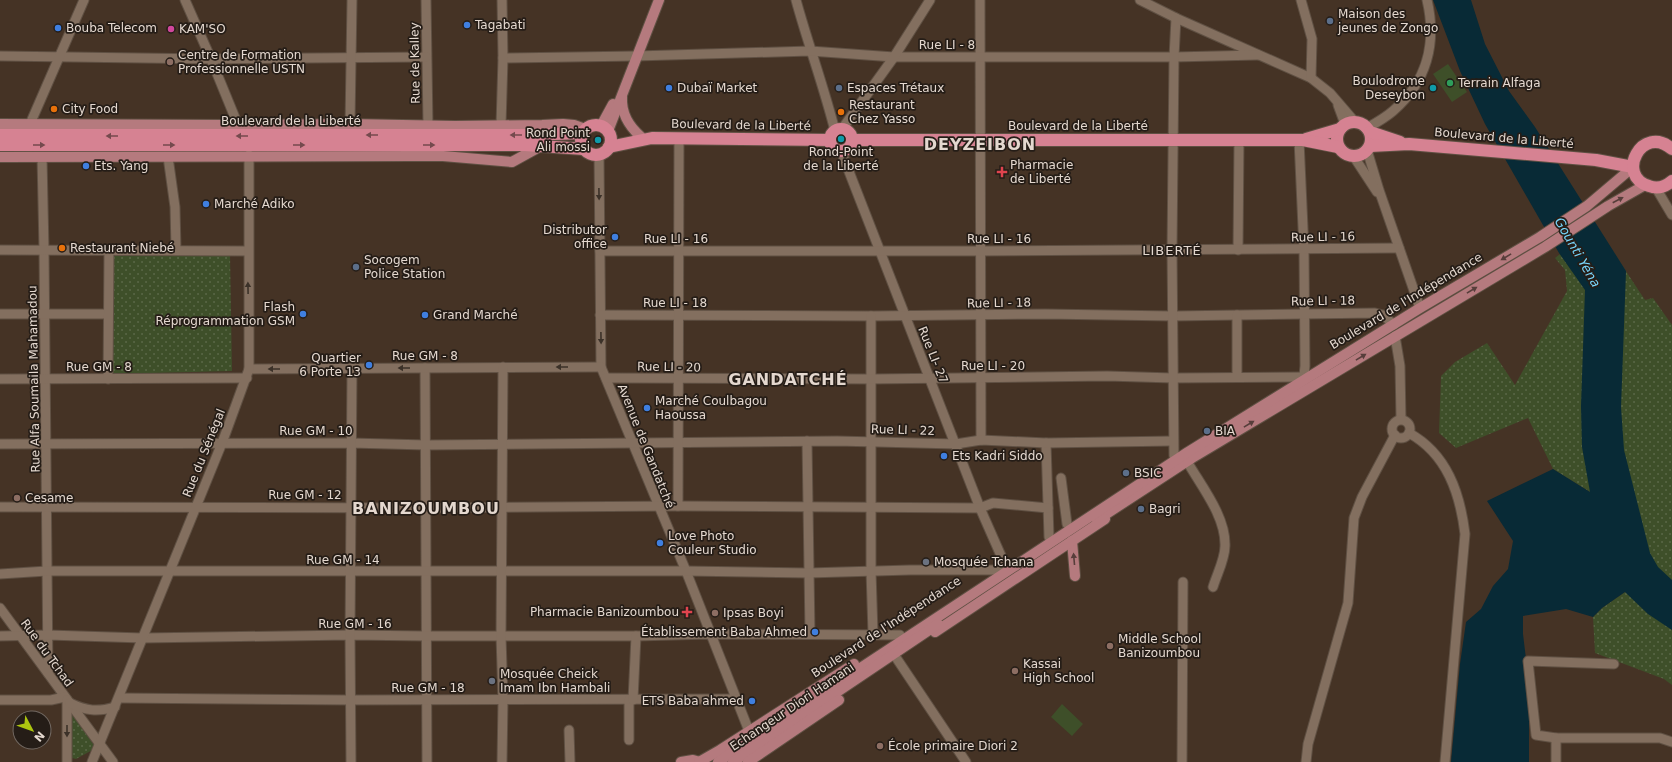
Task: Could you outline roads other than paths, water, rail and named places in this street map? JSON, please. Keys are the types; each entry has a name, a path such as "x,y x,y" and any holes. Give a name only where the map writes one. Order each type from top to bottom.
{"highway":[{"path":"1347,125 1364,125 1368,130 1371,141 1369,148 1364,154 1354,157 1344,154 1338,147 1337,135 1347,125"},
{"name":"Boulevard de la Liberté","path":"1301,140 1347,125"},
{"path":"584,149 581,141 597,130 609,148 603,154 599,155"},
{"name":"Boulevard de la Liberté","path":"0,136 525,136 597,130 646,137 679,138 835,133"},
{"name":"Boulevard de la Liberté","path":"1368,130 1409,144"},
{"path":"848,131 853,140 848,149 841,151 832,146 835,133 848,131"},
{"name":"Boulevard de la Liberté","path":"609,148 646,137"},
{"name":"Boulevard de la Liberté","path":"853,140 1301,140 1338,147"},
{"path":"1670,145 1660,142 1648,143 1639,150 1634,161 1636,177 1650,186 1665,186 1672,182"},
{"name":"Boulevard de la Liberté","path":"1369,148 1409,144 1576,159 1634,161"},
{"name":"Boulevard de la Liberté","path":"0,145 541,146 584,149 590,154 599,155"}],"main road":[{"path":"597,130 623,92 658,0"},
{"path":"623,92 623,111 629,125 646,137"},
{"name":"Boulevard de la Liberté","path":"0,124 350,124 542,126 552,120 563,117 576,119 597,130"},
{"path":"0,157 168,157 249,155 442,156 487,159 505,162 516,160 541,146"},
{"name":"Boulevard de l'Indépendance","path":"748,762 897,660 944,625 1072,541 1301,380 1540,237 1587,206 1634,161"},
{"name":"Boulevard de l'Indépendance","path":"1164,471 1189,458 1545,247 1592,217 1650,186"},
{"name":"Boulevard de l'Indépendance","path":"699,762 1003,569 1067,524 1174,456 1189,458"},
{"name":"Echangeur Diori Hamani","path":"718,762 767,735 1164,471"},
{"path":"1072,541 1075,576"},
{"path":"944,625 985,590"},
{"name":"Echangeur Diori Hamani","path":"733,762 767,735 917,631 985,590"},
{"path":"872,652 917,631"},
{"path":"681,762 687,760 699,762"}],"street":[{"path":"30,124 84,0"},
{"path":"185,0 238,125"},
{"path":"350,124 352,0"},
{"name":"Rue de Kalley","path":"426,0 428,125"},
{"path":"501,125 503,58 502,0"},
{"path":"796,0 810,51 826,95 835,133"},
{"path":"835,133 894,57 930,0"},
{"path":"980,0 981,440"},
{"path":"1140,0 1176,18 1311,78 1336,100 1347,125"},
{"path":"1301,0 1312,39 1311,78"},
{"path":"1368,130 1392,112 1415,86 1423,72 1429,57 1431,42 1427,0"},
{"path":"1174,456 1172,250 1174,57 1176,18"},
{"name":"Rue LI - 8","path":"503,58 810,51 894,57 1174,57 1258,55"},
{"path":"0,56 211,59 426,57"},
{"path":"678,506 679,138"},
{"path":"1238,250 1239,140"},
{"path":"1301,140 1305,366 1301,380"},
{"path":"1369,148 1382,199 1420,308"},
{"name":"Rue LI- 27","path":"841,151 904,316 956,444 1003,569"},
{"name":"Rue du Sénégal","path":"92,762 222,443 248,373 249,155"},
{"name":"Avenue de Gandatché","path":"599,155 601,367 750,731"},
{"name":"Rue Alfa Soumaila Mahamadou","path":"42,157 46,379 48,673"},
{"path":"168,157 175,207 176,249"},
{"path":"1354,157 1382,199"},
{"path":"1650,186 1672,215"},
{"name":"Rue LI - 16","path":"600,251 1304,250 1399,248"},
{"path":"0,250 176,249 248,251"},
{"path":"108,379 109,250"},
{"name":"Rue LI - 18","path":"600,315 1173,316 1375,313 1383,315 1394,325"},
{"path":"0,314 108,314"},
{"path":"1237,315 1237,377"},
{"path":"871,316 871,571 873,634"},
{"path":"1395,336 1400,366 1401,419"},
{"path":"502,367 502,762"},
{"name":"Rue GM - 8","path":"0,379 108,379 352,368 601,367"},
{"path":"351,762 350,635 352,368"},
{"path":"425,368 426,762"},
{"name":"Rue LI - 20","path":"606,378 871,379 1107,376 1173,378 1237,377 1301,380"},
{"path":"1395,436 1402,438 1409,433 1410,425 1401,419"},
{"path":"1306,762 1308,744 1348,603 1354,518 1362,497 1395,436 1392,427 1395,422 1401,419"},
{"path":"1409,433 1418,438 1440,459 1455,486 1463,513 1465,534 1445,762"},
{"name":"Rue LI - 22","path":"632,443 871,441 956,444 981,440 1046,443 1173,441"},
{"path":"807,441 810,634"},
{"name":"Rue GM - 10","path":"0,444 351,443 426,445 632,443"},
{"path":"1046,443 1049,537"},
{"path":"1189,458 1219,515 1223,530 1224,552 1213,587"},
{"path":"1061,478 1067,524"},
{"name":"Rue GM - 12","path":"0,507 426,508 678,506 980,508 993,503 1048,508"},
{"name":"Rue GM - 14","path":"0,574 169,571 808,573 1003,569"},
{"path":"1182,762 1183,582"},
{"name":"Rue du Tchad","path":"0,608 67,700 67,762"},
{"name":"Rue GM - 16","path":"0,636 48,635 143,638 350,635 900,635"},
{"path":"629,740 636,636"},
{"path":"897,660 966,762"},
{"path":"1614,664 1528,661 1536,735 1556,738 1660,738 1672,742"},
{"name":"Rue GM - 18","path":"67,700 86,710 95,711 117,703 350,700 736,699"},
{"path":"0,700 67,700 113,762"},
{"path":"568,730 570,762"},
{"path":"1556,738 1556,762"}],"water":[{"name":"Gounti Yéna","path":"1433,0 1471,0 1485,44 1509,91 1535,127 1626,271 1621,407 1624,450 1650,553 1658,567 1672,580 1672,630 1648,614 1625,592 1602,608 1593,617 1566,609 1523,616 1523,634 1529,684 1529,762 1451,762 1460,664 1466,622 1481,609 1493,586 1508,569 1513,541 1487,501 1553,469 1590,492 1582,447 1581,406 1585,290 1559,253 1485,124 1460,71"}],"place":[{"name":"Maison des jeunes de Zongo","path":"1330,21"},
{"name":"Tagabati","path":"467,25"},
{"name":"Bouba Telecom","path":"58,28"},
{"name":"KAM'SO","path":"171,29"},
{"name":"Centre de Formation Professionnelle USTN","path":"170,62"},
{"name":"Terrain Alfaga","path":"1450,83"},
{"name":"Dubaï Market","path":"669,88"},
{"name":"Espaces Trétaux","path":"839,88"},
{"name":"Boulodrome Deseybon","path":"1433,88"},
{"name":"City Food","path":"54,109"},
{"name":"Restaurant Chez Yasso","path":"841,112"},
{"name":"Rond-Point de la Liberté","path":"841,139"},
{"name":"Rond Point Ali mossi","path":"598,140"},
{"name":"Ets. Yang","path":"86,166"},
{"name":"Pharmacie de Liberté","path":"1002,172"},
{"name":"Marché Adiko","path":"206,204"},
{"name":"Distributor office","path":"615,237"},
{"name":"Restaurant Niebé","path":"62,248"},
{"name":"Socogem Police Station","path":"356,267"},
{"name":"Flash Réprogrammation GSM","path":"303,314"},
{"name":"Grand Marché","path":"425,315"},
{"name":"Quartier 6 Porte 13","path":"369,365"},
{"name":"Marché Coulbagou Haoussa","path":"647,408"},
{"name":"BIA","path":"1207,431"},
{"name":"Ets Kadri Siddo","path":"944,456"},
{"name":"BSIC","path":"1126,473"},
{"name":"Cesame","path":"17,498"},
{"name":"Bagri","path":"1141,509"},
{"name":"Love Photo Couleur Studio","path":"660,543"},
{"name":"Mosquée Tchana","path":"926,562"},
{"name":"Pharmacie Banizoumbou","path":"687,612"},
{"name":"Ipsas Boyi","path":"715,613"},
{"name":"Établissement Baba Ahmed","path":"815,632"},
{"name":"Middle School Banizoumbou","path":"1110,646"},
{"name":"Kassai High School","path":"1015,671"},
{"name":"Mosquée Cheick Imam Ibn Hambali","path":"492,681"},
{"name":"ETS Baba ahmed","path":"752,701"},
{"name":"École primaire Diori 2","path":"880,746"}],"district":[{"name":"DEYZEIBON","path":"980,144"},
{"name":"LIBERTÉ","path":"1172,250"},
{"name":"GANDATCHÉ","path":"788,379"},
{"name":"BANIZOUMBOU","path":"426,508"}]}
